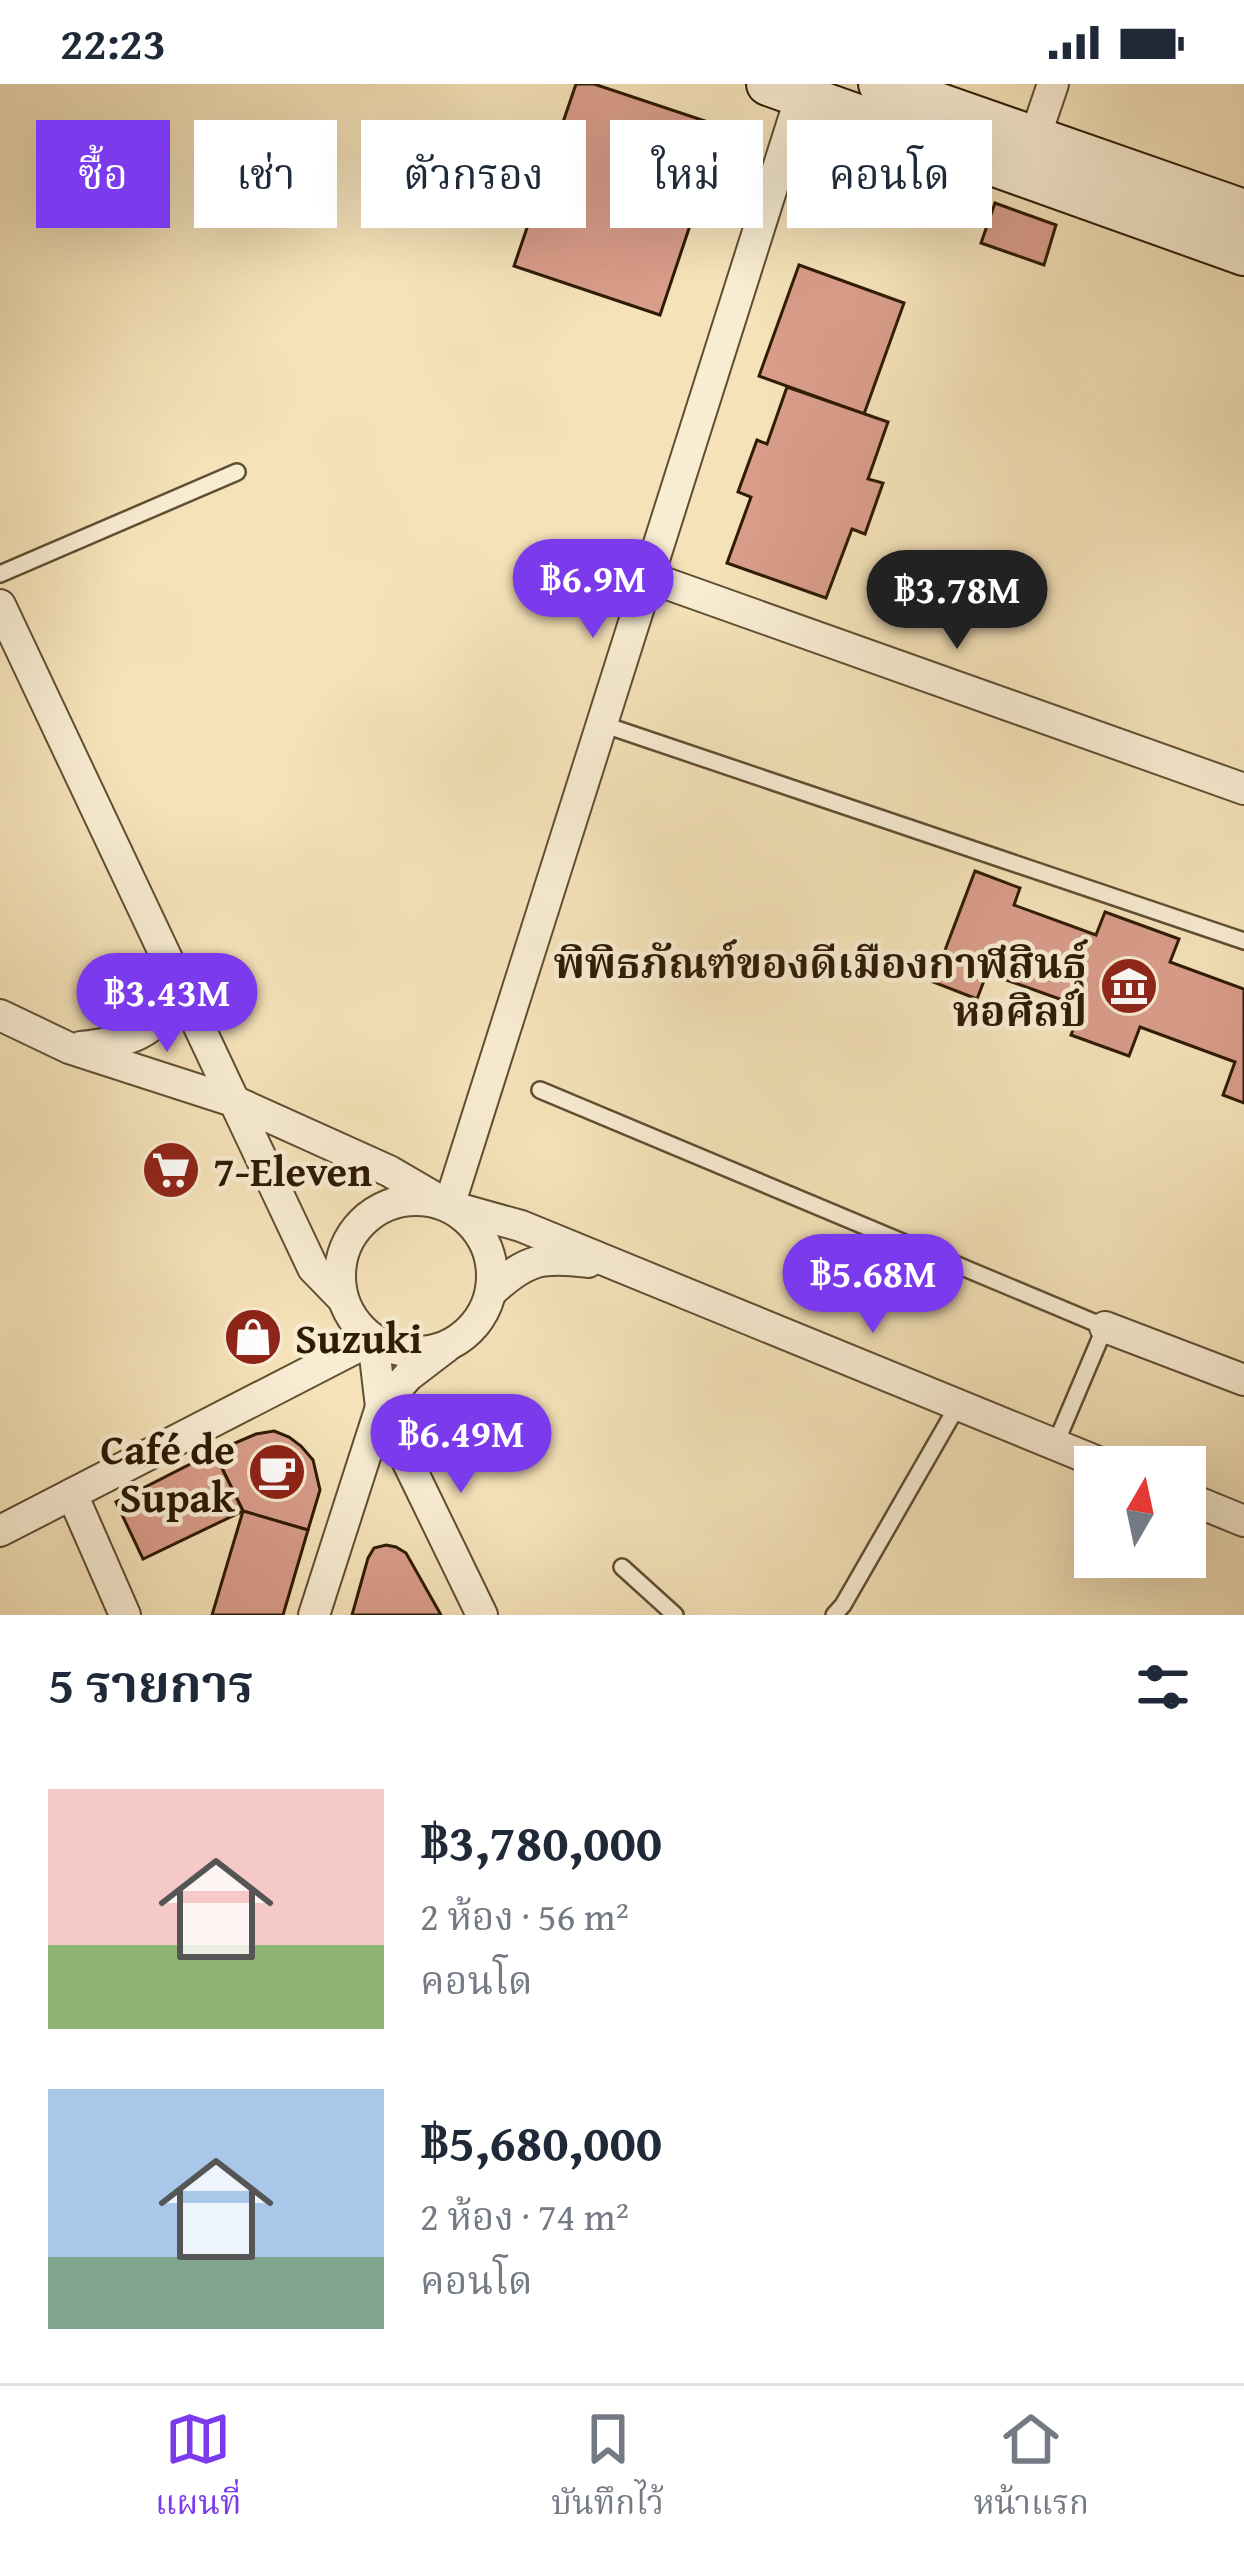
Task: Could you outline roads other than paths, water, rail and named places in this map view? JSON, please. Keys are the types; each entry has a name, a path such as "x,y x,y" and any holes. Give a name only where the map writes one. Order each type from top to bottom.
{"main road":[{"path":"880,84 1244,211"},
{"path":"784,90 1244,254"}],"street":[{"path":"1035,137 1053,84"},
{"path":"449,1206 648,578 784,90"},
{"path":"648,578 1244,789"},
{"path":"0,605 314,1268 343,1299"},
{"path":"69,1048 124,1042 154,1024 170,997 171,965"},
{"path":"0,1015 69,1048 236,1102 389,1171 470,1221 485,1241 493,1265 492,1291 483,1314 467,1334 408,1376 381,1407 314,1615"},
{"path":"446,1347 421,1353 396,1350 373,1339 354,1322 343,1299 339,1274 344,1249 356,1227 375,1210 399,1201 425,1199 520,1226 1074,1453"},
{"path":"492,1291 517,1268 536,1261 612,1265"},
{"path":"1106,1327 1244,1380"},
{"path":"373,1339 381,1407 482,1615"},
{"path":"0,1531 373,1339"},
{"path":"72,1494 125,1615"},
{"path":"1206,1506 1244,1521"}],"lane":[{"path":"0,574 237,472"},
{"path":"602,724 1244,941"},
{"path":"540,1090 1106,1327 1055,1445"},
{"path":"835,1615 958,1406"},
{"path":"622,1567 675,1615"}],"place":[{"name":"พิพิธภัณฑ์ของดีเมืองกาฬสินธุ์ หอศิลป์","path":"1129,986"},
{"name":"7-Eleven","path":"171,1170"},
{"name":"Suzuki","path":"253,1337"},
{"name":"Café de Supak","path":"277,1472"}]}
